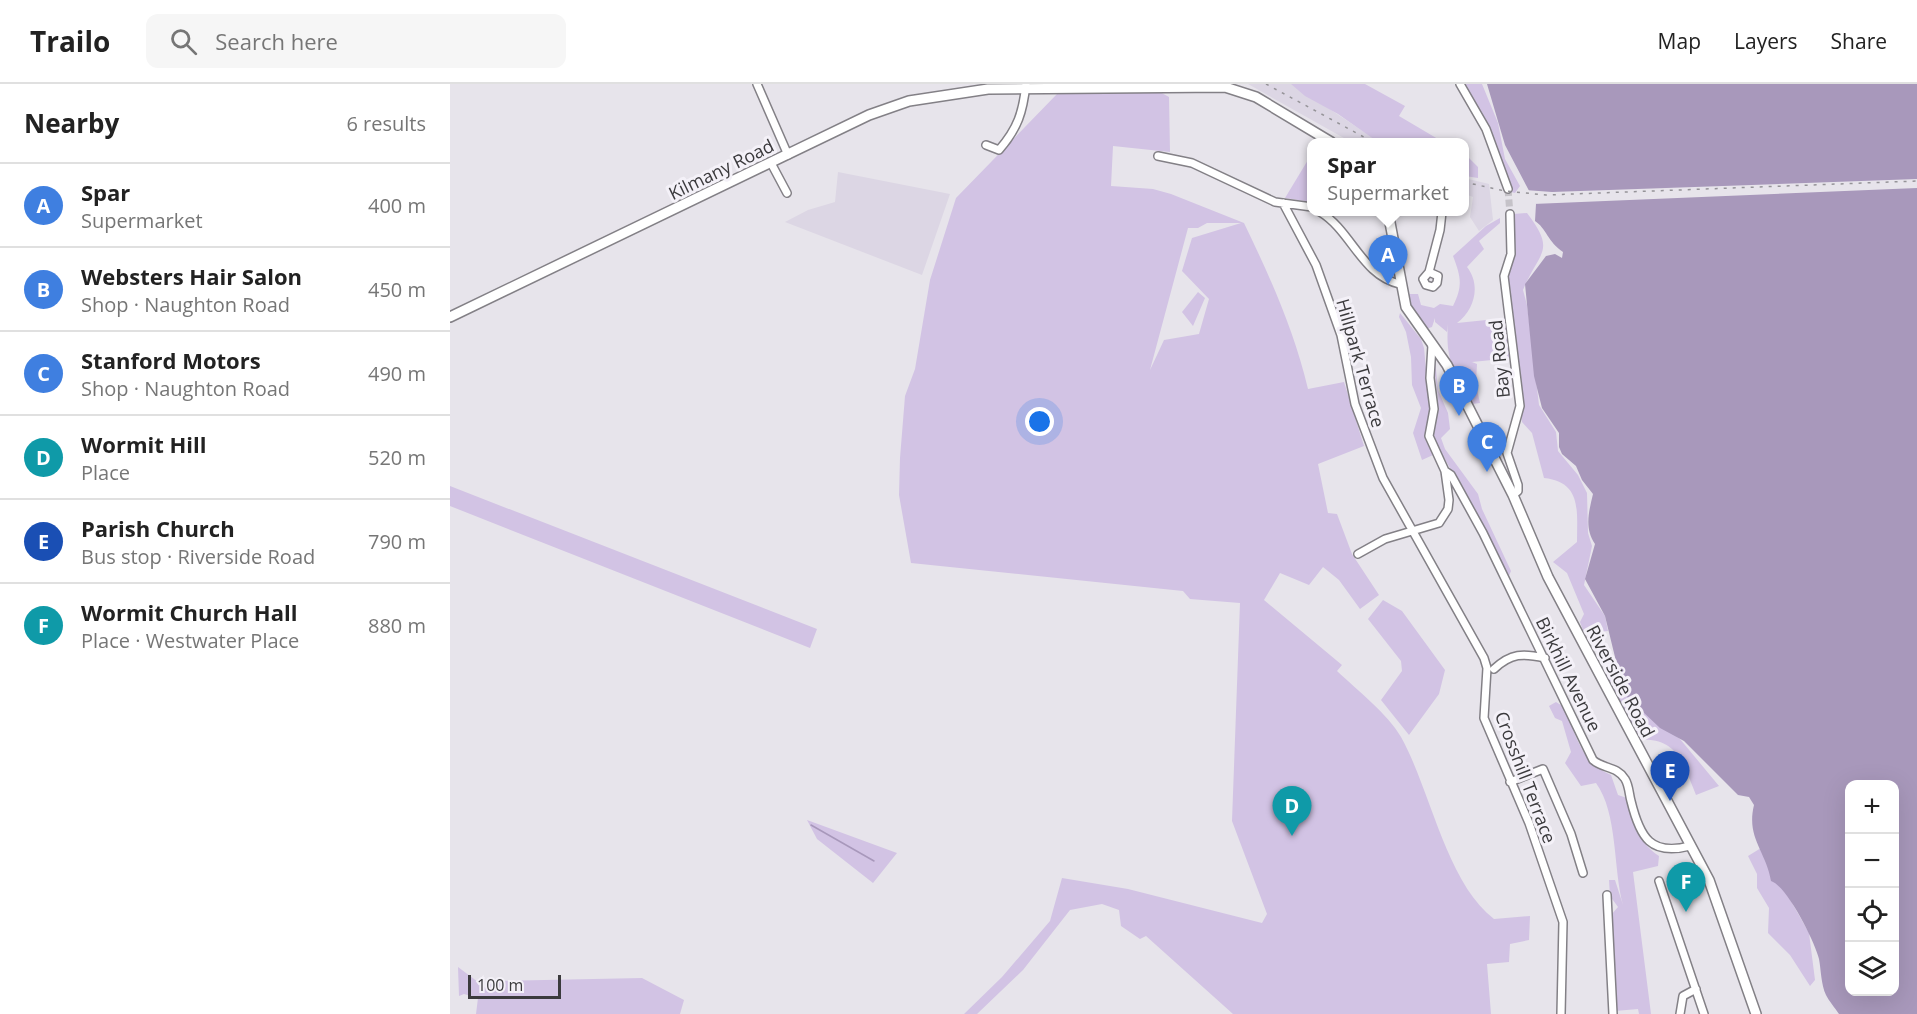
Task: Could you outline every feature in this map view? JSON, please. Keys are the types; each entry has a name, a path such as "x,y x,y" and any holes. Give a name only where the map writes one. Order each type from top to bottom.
{"main road":[{"name":"Kilmany Road","path":"450,317 869,115 909,101 965,91 1023,87 1225,87 1256,97 1324,138"},
{"name":"Riverside Road","path":"1389,216 1406,308 1447,365 1513,495 1548,577 1709,880 1756,1014"}],"street":[{"path":"757,84 788,155"},
{"path":"1460,84 1486,129 1508,189"},
{"path":"986,145 999,150 1008,140 1023,113 1023,87"},
{"path":"1158,156 1192,163 1283,203 1307,206"},
{"path":"771,163 787,193"},
{"name":"Hillpark Terrace","path":"1283,203 1316,266 1327,295 1341,335 1355,404 1370,446 1383,478 1413,531"},
{"name":"Bay Road","path":"1510,214 1511,254 1504,276 1520,406 1506,448 1518,485 1518,491 1513,495"},
{"path":"1325,216 1340,228 1352,248 1382,276 1400,284"},
{"path":"1429,272 1442,216"},
{"path":"1358,554 1384,539 1431,527 1443,518 1449,500 1445,471 1429,436 1434,409 1430,378 1434,348"},
{"name":"Birkhill Avenue","path":"1445,471 1451,475 1483,533 1593,760 1616,770 1626,781 1634,814 1653,845 1670,851 1690,846"},
{"name":"Crosshill Terrace","path":"1413,531 1484,658 1487,668 1484,717 1529,823 1563,922 1561,1014"},
{"path":"1494,669 1504,659 1514,655 1545,658"},
{"path":"1510,782 1543,769 1571,834 1584,873"},
{"path":"1659,881 1677,946 1704,1014"},
{"path":"1607,895 1612,906 1613,1014"},
{"path":"1680,1014 1683,996 1696,989"}],"shaded area":[{"path":"1248,84 1292,84 1373,138 1344,138"},
{"path":"1291,84 1365,84 1405,106 1399,116 1436,138 1372,138 1338,114 1305,96"},
{"path":"1462,84 1482,84 1498,123 1505,159 1520,186 1515,193 1511,192 1488,130"},
{"path":"1487,84 1917,84 1917,1014 1839,1014 1824,991 1819,959 1806,928 1785,893 1771,881 1769,870 1755,836 1752,817 1754,805 1749,797 1738,795 1684,741 1660,728 1624,694 1605,616 1585,579 1595,544 1588,526 1593,494 1582,480 1576,466 1562,454 1559,447 1559,433 1542,408 1534,376 1525,284 1546,256 1555,254 1562,258 1563,252 1535,221 1536,204 1505,145"},
{"path":"1158,91 1169,97 1170,152 1113,146 1111,186 1153,189 1171,194 1244,223 1281,304 1308,389 1344,382 1364,446 1318,464 1328,513 1337,514 1352,554 1379,595 1360,609 1339,580 1323,567 1309,585 1280,573 1264,600 1342,665 1337,671 1395,728 1412,759 1451,859 1463,883 1477,903 1494,919 1530,916 1529,940 1510,944 1509,962 1487,964 1491,1014 1233,1014 1146,936 1140,939 1121,926 1119,910 1102,904 1070,910 1023,970 977,1014 964,1014 1002,977 1050,921 1062,878 1128,889 1262,923 1267,914 1232,821 1240,603 1190,599 1183,591 911,563 899,495 900,458 905,396 915,369 930,280 956,198 1057,94","holes":["1207,223 1241,223 1192,238 1182,271 1209,299 1199,334 1164,340 1150,370 1188,228 1198,228"]},
{"path":"1469,158 1478,167 1478,178 1469,177"},
{"path":"1307,162 1307,201 1285,198"},
{"path":"838,172 950,194 922,275 785,222 808,210 835,202"},
{"path":"1469,179 1489,184 1493,220 1479,231 1470,217 1473,197 1469,196"},
{"path":"1527,213 1536,226 1543,244 1539,259 1523,290 1527,305 1539,405 1556,432 1558,451 1578,475 1587,493 1588,533 1592,546 1584,585 1605,616 1608,631 1584,633 1580,622 1584,614 1567,573 1553,562 1577,542 1577,509 1571,492 1565,485 1544,478 1532,433 1522,422 1519,379 1506,280 1513,214"},
{"path":"1500,218 1500,223 1479,241 1484,249 1467,267 1474,281 1474,296 1468,311 1457,323 1506,318 1512,358 1472,362 1477,364 1476,384 1480,403 1472,404 1452,366 1448,348 1448,324 1447,332 1435,322 1435,318 1432,327 1426,329 1410,308 1406,294 1418,294 1421,305 1434,308 1440,304 1453,306 1460,281 1453,256 1486,226"},
{"path":"1198,292 1205,298 1193,326 1182,312"},
{"path":"1400,313 1421,339 1424,348 1430,411 1425,439 1433,455 1422,460 1413,433 1421,408 1412,385 1411,357 1406,332 1399,317"},
{"path":"1435,359 1438,390 1448,413 1450,429 1441,438 1445,449 1478,494 1482,509 1511,571 1508,578 1466,495 1434,441 1438,403 1433,360"},
{"path":"450,486 817,629 810,648 450,506"},
{"path":"1383,600 1402,611 1445,670 1439,694 1409,735 1381,700 1402,671 1401,661 1368,619"},
{"path":"1617,657 1657,722 1680,739 1719,786 1696,795 1683,764 1671,748 1653,740 1640,740 1605,679 1610,661"},
{"path":"1556,702 1564,707 1586,755 1601,770 1611,775 1618,795 1627,798 1637,831 1646,845 1659,856 1658,866 1633,872 1651,1014 1639,1014 1638,1009 1615,1011 1611,915 1618,907 1610,896 1609,880 1615,880 1623,905 1612,825 1603,795 1596,783 1581,786 1565,763 1571,752 1562,721 1555,718 1549,706"},
{"path":"807,820 897,853 873,883 817,839"},
{"path":"1761,848 1809,933 1815,980 1810,986 1790,955 1768,933 1769,908 1757,888 1757,874 1748,856"},
{"path":"458,967 486,988 494,981 642,978 684,1000 680,1014 476,1014 478,998 464,994 459,996"}],"pier":[{"path":"1917,179 1917,188 1533,204 1525,190 1552,192"}],"waterway":[{"path":"811,825 874,861"}],"tunnel":[{"path":"1508,189 1510,214"}],"railway":[{"path":"1266,84 1366,138"},
{"path":"1469,183 1505,191 1546,195 1917,181"}],"place":[{"name":"Spar","path":"1388,285"},
{"name":"Websters Hair Salon","path":"1459,416"},
{"name":"Stanford Motors","path":"1487,472"},
{"name":"Parish Church","path":"1670,801"},
{"name":"Wormit Hill","path":"1292,836"},
{"name":"Wormit Church Hall","path":"1686,912"}]}
